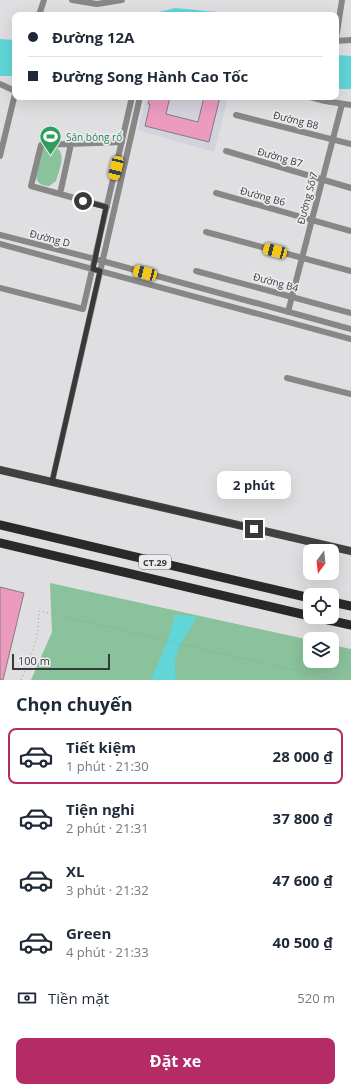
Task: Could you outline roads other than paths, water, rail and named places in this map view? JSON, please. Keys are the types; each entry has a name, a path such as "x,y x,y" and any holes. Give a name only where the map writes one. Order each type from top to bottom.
{"highway":[{"name":"CT.29","path":"0,525 303,596"},
{"name":"CT.29","path":"0,543 303,614"},
{"path":"339,603 351,606"},
{"path":"339,622 351,625"}],"main road":[{"path":"0,470 351,551"}],"street":[{"path":"40,12 44,0"},
{"path":"72,0 97,4 122,0"},
{"path":"339,20 342,0"},
{"path":"339,40 351,40"},
{"path":"0,84 12,89"},
{"path":"0,156 14,100"},
{"path":"52,482 100,271 98,260 106,207 131,100"},
{"path":"0,288 83,309 93,269 98,260 139,100"},
{"path":"324,100 351,105"},
{"name":"Đường Số 7","path":"288,312 342,104"},
{"name":"Đường B8","path":"236,115 351,144"},
{"path":"106,207 31,186 41,145 122,142"},
{"path":"60,194 71,144"},
{"name":"Đường B7","path":"226,151 351,188"},
{"name":"Đường B6","path":"216,193 351,231"},
{"path":"206,232 351,271"},
{"name":"Đường D","path":"0,236 98,260 351,329"},
{"name":"Đường D","path":"0,244 351,339"},
{"name":"Đường B4","path":"196,271 351,313"},
{"path":"287,378 351,394"}],"water":[{"path":"175,8 217,12 159,12"},
{"path":"0,39 12,40 12,76 0,76"},
{"path":"339,55 351,56 351,89 339,89"},
{"path":"175,615 197,616 183,639 177,653 175,661 176,680 151,680 170,634"}],"place":[{"name":"Sân bóng rổ","path":"51,156"}]}
